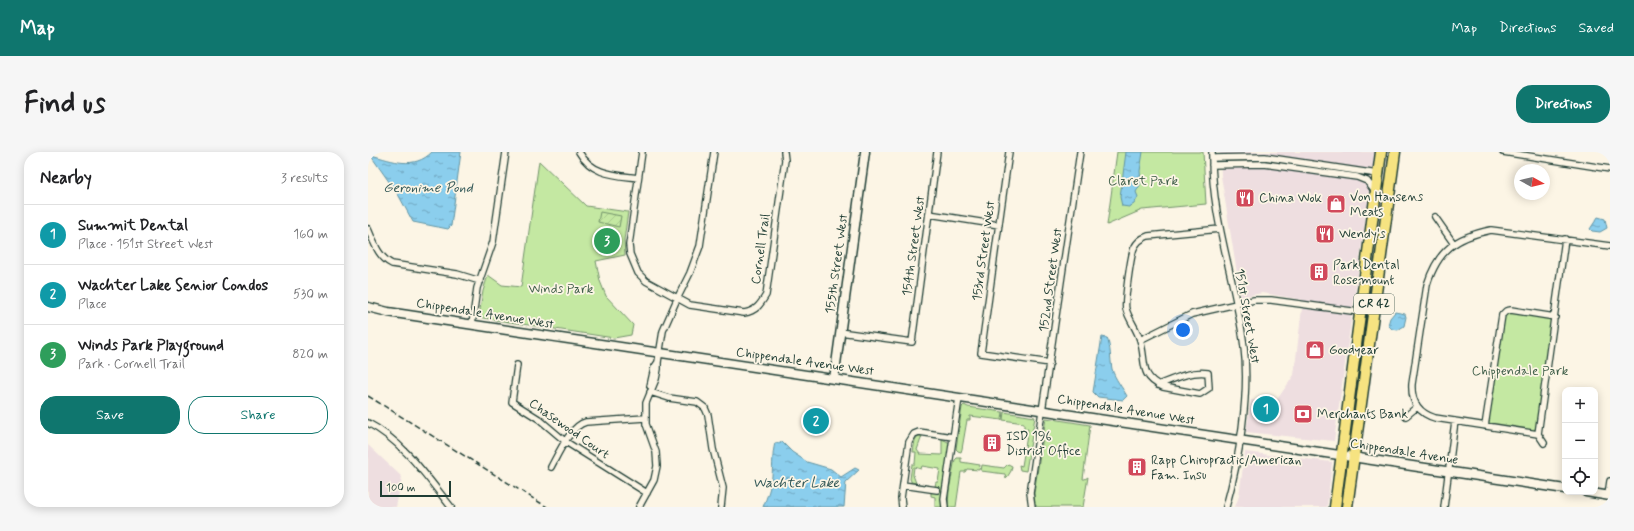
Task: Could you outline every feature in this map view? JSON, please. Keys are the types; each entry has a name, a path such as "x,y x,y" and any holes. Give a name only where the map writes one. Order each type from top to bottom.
{"highway":[{"name":"CR 42","path":"1335,507 1359,312 1381,152"},
{"name":"CR 42","path":"1347,507 1395,152"},
{"path":"1378,174 1386,181 1376,251 1376,256 1380,261"}],"street":[{"path":"472,324 480,281 493,242 506,152"},
{"path":"580,152 586,162 593,168 603,173 638,178"},
{"name":"Cornell Trail","path":"642,152 629,245 630,254 638,273 646,281 677,299 694,306 744,313 751,312 758,307 766,295 785,160 784,152"},
{"path":"639,507 656,476 657,461 645,418 646,403 656,379 663,331 690,273 700,246 714,152"},
{"name":"155th Street West","path":"834,379 865,152"},
{"name":"154th Street West","path":"840,332 912,342 938,152"},
{"name":"153rd Street West","path":"1010,152 981,353 1050,363"},
{"name":"152nd Street West","path":"1032,507 1030,493 1080,152"},
{"path":"1503,152 1610,169"},
{"path":"1212,155 1265,157 1378,174"},
{"name":"151st Street West","path":"1212,155 1214,195 1236,304 1246,368 1245,400 1232,486 1226,507"},
{"path":"1212,165 1264,164 1357,177 1367,182 1376,192"},
{"path":"929,214 999,225"},
{"path":"1435,217 1454,244"},
{"path":"368,229 379,253 389,262 398,266 464,276 480,281"},
{"path":"1158,385 1201,372 1208,373 1209,388 1200,394 1158,385 1150,379 1145,371 1140,340 1128,314 1126,304 1133,254 1136,244 1148,236 1220,229"},
{"path":"1538,434 1429,416 1417,407 1413,398 1412,384 1426,285 1430,273 1446,249 1473,234 1491,230 1610,246"},
{"path":"1544,443 1538,434 1565,239"},
{"path":"1140,340 1192,314 1254,300 1266,300 1359,312"},
{"name":"Chippendale Avenue West","path":"368,307 388,312 1239,440"},
{"path":"1485,426 1502,315 1506,311 1511,310 1555,317"},
{"name":"Chasewood Court","path":"517,365 512,402 539,419 566,442 647,493"},
{"path":"650,392 669,398 697,402 705,408 708,415 713,448 723,488 721,507"},
{"path":"945,507 944,499 959,398"},
{"path":"1406,416 1417,407"},
{"path":"551,467 573,430 582,423 645,418"},
{"path":"1444,507 1455,421"},
{"path":"368,423 386,434 401,449 420,469 450,507"},
{"path":"902,507 901,502 909,442 914,434 922,432 953,437"},
{"name":"Chippendale Avenue","path":"1239,440 1562,489"},
{"path":"1598,494 1609,495 1610,481"},
{"path":"903,485 937,490"}],"shaded area":[{"path":"1220,152 1375,152 1334,441 1246,432 1251,400 1276,401 1294,375 1303,300 1262,293 1241,297 1221,176"},
{"path":"368,445 402,477 396,507 368,507"},
{"path":"1245,452 1332,462 1327,507 1235,507 1239,496"}],"green space":[{"name":"Claret Park","path":"1117,152 1203,152 1206,204 1142,210 1107,225"},
{"name":"Winds Park","path":"539,161 586,206 628,212 624,240 625,255 596,261 600,281 606,296 633,325 631,335 614,338 483,318 479,316 483,291 488,275 502,285 521,287"},
{"path":"600,212 621,216 619,227 598,222"},
{"name":"Chippendale Park","path":"1505,311 1554,316 1538,434 1485,426"},
{"path":"964,405 968,407 1003,412 1002,420 970,416 970,420 967,420 961,452 956,449 962,407"},
{"path":"1004,412 1035,417 1026,471 1020,470 1019,465 1022,466 1028,429 1024,428 1024,423 1003,420"},
{"path":"1046,418 1090,425 1083,479 1088,477 1083,507 1037,507 1034,502 1034,493"},
{"path":"918,436 922,436 917,450 920,454 942,455 942,439 950,443 941,499 942,507 935,507 935,497 931,496 931,492 939,493 940,487 935,486 936,482 938,482 940,469 922,466 921,469 914,467 913,475 916,483 911,482 912,464 915,464 916,452 913,452 915,440"},
{"path":"957,458 961,458 961,462 980,465 979,470 967,469 965,472 961,472 956,507 948,507 949,490 955,460"},
{"path":"1008,464 1012,466 1006,479 1005,474 981,471 982,465 1004,468"}],"water":[{"name":"Geronime Pond","path":"432,152 461,152 451,226 448,229 413,222 399,196 371,156 395,161 411,162 425,158"},
{"path":"1126,152 1143,152 1140,171 1141,183 1136,192 1138,197 1134,204 1129,207 1122,206 1120,197"},
{"path":"1598,217 1605,219 1607,228 1600,232 1592,231 1590,229"},
{"path":"1395,312 1405,314 1406,317 1404,326 1398,330 1392,329 1388,325 1390,318"},
{"path":"1102,337 1107,338 1113,373 1127,396 1123,400 1098,397 1093,392"},
{"name":"Wachter Lake","path":"782,442 792,452 807,462 831,469 841,477 855,468 859,470 846,482 844,507 763,507 769,492 775,443"}],"railway":[{"path":"368,396 547,507"}],"place":[{"name":"China Wok","path":"1245,198"},
{"name":"Von Hansens Meats","path":"1336,204"},
{"name":"Wendy's","path":"1325,234"},
{"name":"Winds Park Playground","path":"607,241"},
{"name":"Park Dental Rosemount","path":"1319,272"},
{"name":"Goodyear","path":"1315,350"},
{"name":"Summit Dental","path":"1266,409"},
{"name":"Merchants Bank","path":"1303,414"},
{"name":"Wachter Lake Senior Condos","path":"816,421"},
{"name":"ISD 196 District Office","path":"992,443"},
{"name":"Rapp Chiropractic/American Fam. Insu","path":"1137,467"}]}
